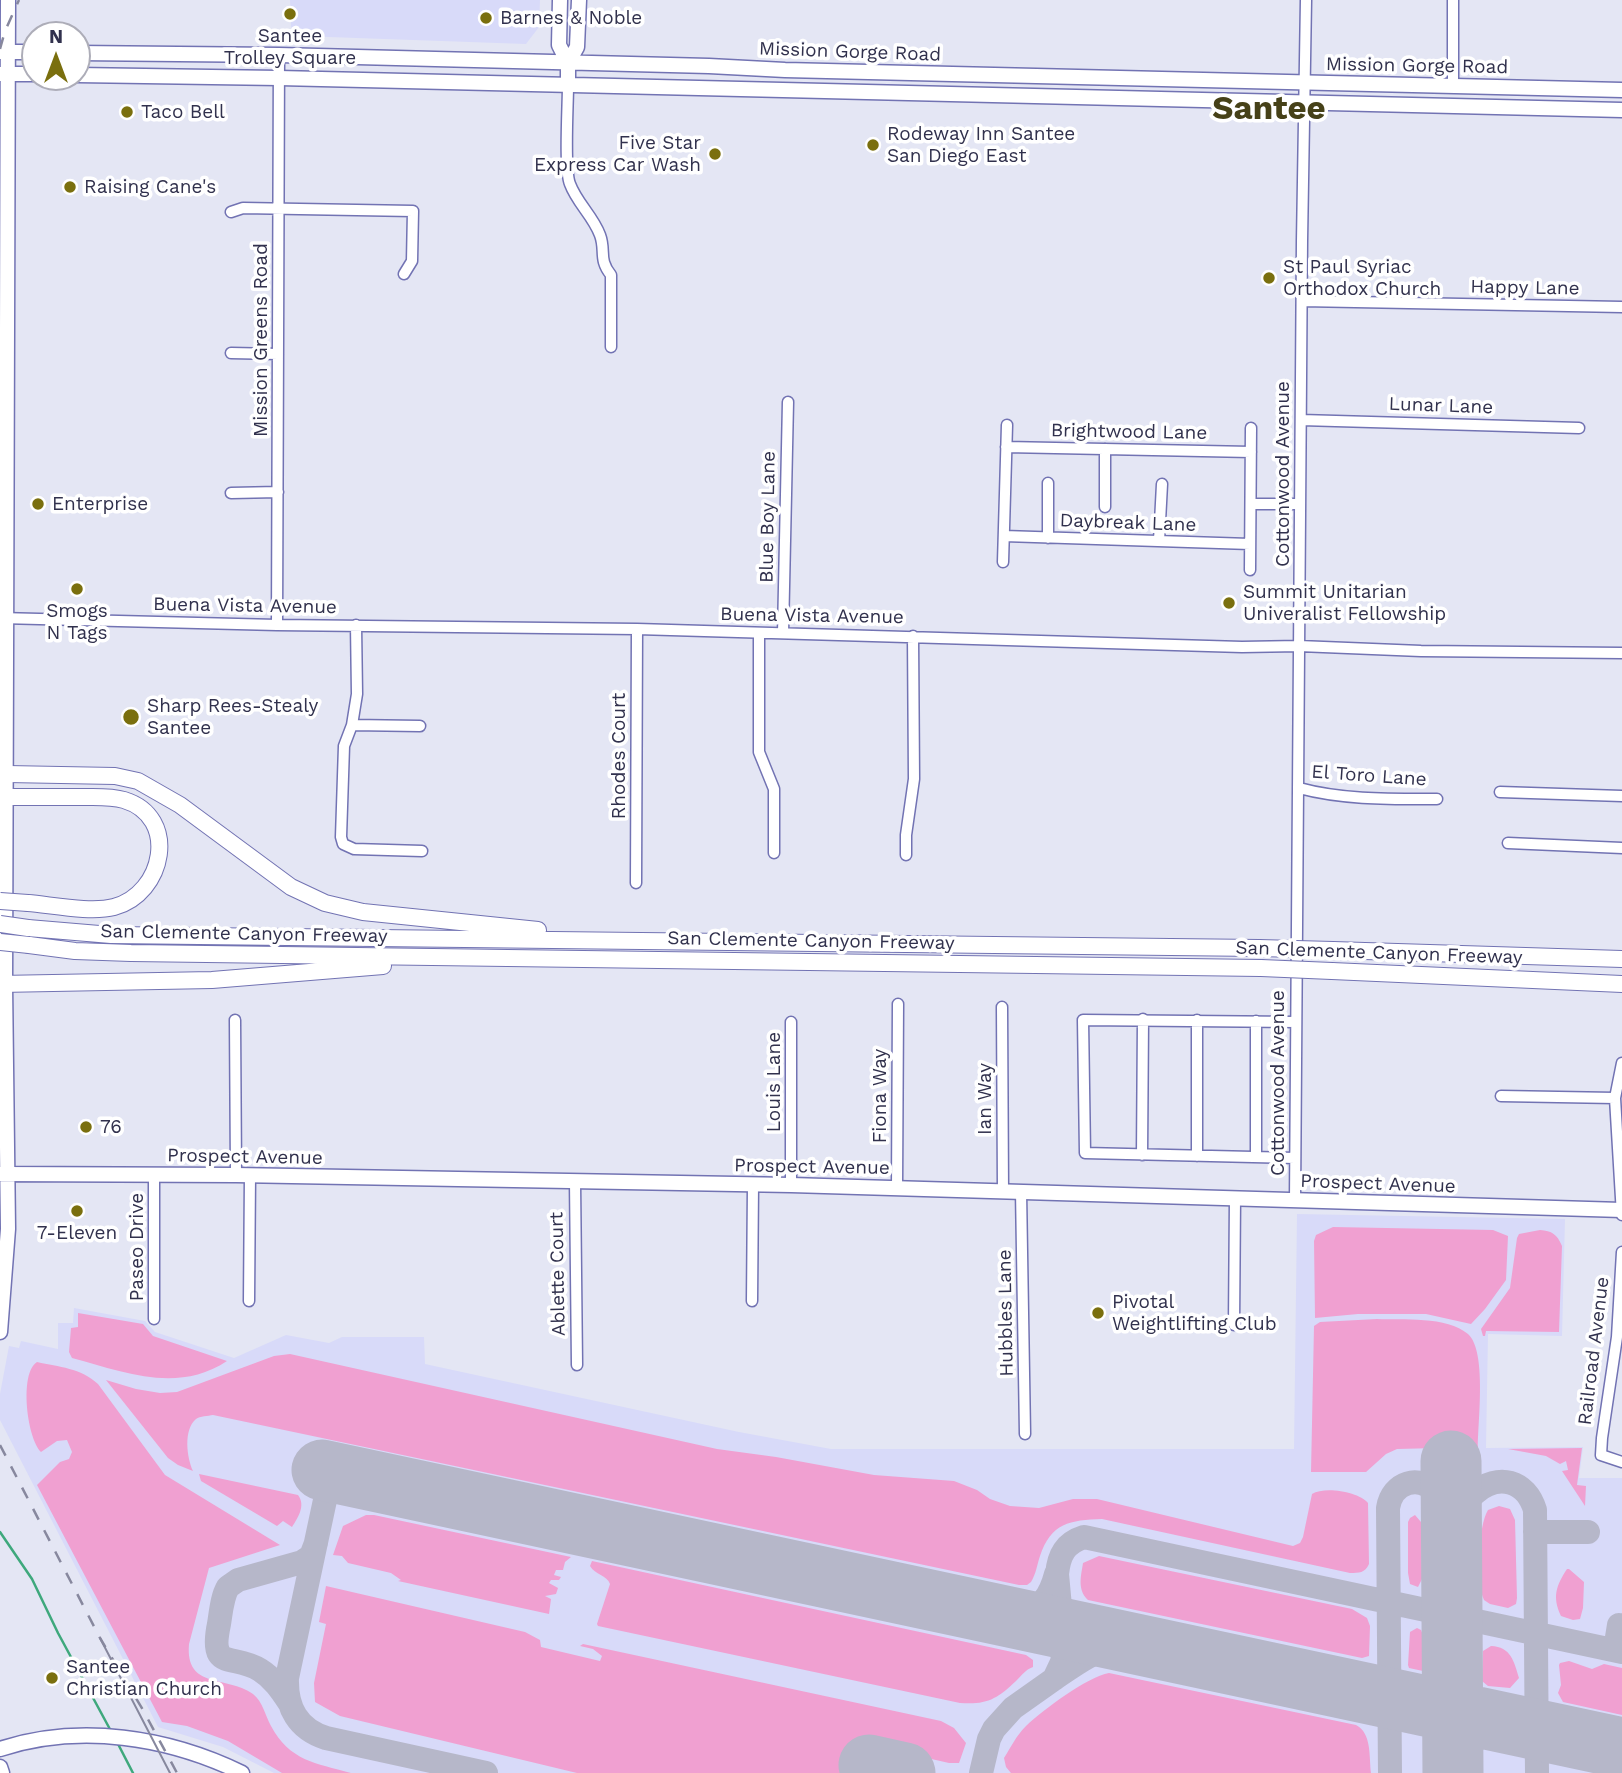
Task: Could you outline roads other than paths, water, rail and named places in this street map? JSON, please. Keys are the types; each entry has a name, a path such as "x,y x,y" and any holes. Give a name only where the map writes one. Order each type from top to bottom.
{"highway":[{"path":"7,774 115,776 138,781 180,805 291,887 325,903 363,912 572,934 691,942"},
{"path":"0,901 112,908 128,901 148,883 160,857 156,828 149,817 125,800 102,797 7,797"},
{"name":"San Clemente Canyon Freeway","path":"0,924 111,935 1259,948 1622,959"},
{"name":"San Clemente Canyon Freeway","path":"0,942 75,951 131,953 1261,968 1622,984"},
{"path":"3,984 212,980 469,958"}],"main road":[{"path":"0,1332 8,1229 4,1174 3,984 7,797 4,618 4,52 8,0"},
{"path":"560,0 559,45 568,63 568,86"},
{"path":"568,63 577,47 579,0"},
{"name":"Mission Gorge Road","path":"91,53 279,55 1622,90"},
{"name":"Mission Gorge Road","path":"91,75 1622,110"},
{"name":"Prospect Avenue","path":"4,1174 243,1175 791,1185 1622,1212"},
{"path":"0,1749 44,1739 89,1736 145,1741 187,1750 242,1773"},
{"path":"0,1767 2,1773"}],"street":[{"name":"Cottonwood Avenue","path":"1295,1200 1306,0"},
{"path":"1452,86 1453,0"},
{"name":"Mission Greens Road","path":"277,625 279,55"},
{"path":"568,86 568,180 601,237 603,265 611,275 611,347"},
{"path":"231,212 243,208 413,211 412,261 404,274"},
{"name":"Happy Lane","path":"1302,301 1622,307"},
{"path":"231,353 278,354"},
{"name":"Blue Boy Lane","path":"783,634 788,402"},
{"name":"Lunar Lane","path":"1301,420 1579,428"},
{"path":"1003,562 1007,425"},
{"path":"1250,570 1251,428"},
{"name":"Brightwood Lane","path":"1006,447 1251,452"},
{"path":"1105,449 1105,507"},
{"path":"1048,483 1048,538"},
{"path":"1159,541 1162,484"},
{"path":"231,493 278,492"},
{"path":"1251,504 1300,504"},
{"name":"Daybreak Lane","path":"1004,536 1250,544"},
{"name":"Buena Vista Avenue","path":"4,618 277,625 637,629 1242,647 1622,653"},
{"path":"356,625 357,694 352,725 344,746 341,837 344,844 354,849 422,851"},
{"name":"Rhodes Court","path":"635,884 637,629"},
{"path":"759,632 759,752 774,789 774,853"},
{"path":"906,855 914,779 913,636"},
{"path":"352,725 420,726"},
{"name":"El Toro Lane","path":"1298,788 1318,794 1437,799"},
{"path":"1500,792 1622,796"},
{"path":"1508,844 1622,848"},
{"name":"Fiona Way","path":"897,1188 898,1004"},
{"name":"Ian Way","path":"1002,1007 1003,1192"},
{"path":"1142,1155 1143,1019"},
{"path":"235,1020 249,1301"},
{"path":"1295,1158 1085,1153 1083,1020 1296,1022"},
{"path":"1196,1156 1197,1020"},
{"path":"1255,1157 1256,1021"},
{"name":"Louis Lane","path":"791,1022 791,1185"},
{"path":"1622,1063 1615,1098 1622,1212"},
{"path":"1501,1096 1615,1098"},
{"name":"Paseo Drive","path":"154,1175 154,1320"},
{"name":"Ablette Court","path":"575,1182 577,1365"},
{"path":"752,1301 753,1185"},
{"name":"Hubbles Lane","path":"1021,1191 1025,1434"},
{"path":"1234,1325 1235,1198"},
{"name":"Railroad Avenue","path":"1622,1252 1617,1338 1601,1455 1622,1462"}],"waterway":[{"path":"0,1532 32,1579 112,1733"},
{"path":"117,1742 133,1773"}],"tram line":[{"path":"100,1638 170,1773"}],"railway":[{"path":"0,49 19,0"},
{"path":"0,1445 100,1638 177,1773"}],"place":[{"name":"Santee Trolley Square","path":"290,14"},
{"name":"Barnes & Noble","path":"486,18"},
{"name":"Taco Bell","path":"127,112"},
{"name":"Rodeway Inn Santee San Diego East","path":"873,145"},
{"name":"Five Star Express Car Wash","path":"715,154"},
{"name":"Raising Cane's","path":"70,187"},
{"name":"St Paul Syriac Orthodox Church","path":"1269,278"},
{"name":"Enterprise","path":"38,504"},
{"name":"Smogs N Tags","path":"77,589"},
{"name":"Summit Unitarian Univeralist Fellowship","path":"1229,603"},
{"name":"Sharp Rees-Stealy Santee","path":"131,717"},
{"name":"76","path":"86,1127"},
{"name":"7-Eleven","path":"77,1211"},
{"name":"Pivotal Weightlifting Club","path":"1098,1313"},
{"name":"Santee Christian Church","path":"52,1678"}],"district":[{"name":"Santee","path":"1269,109"}]}
